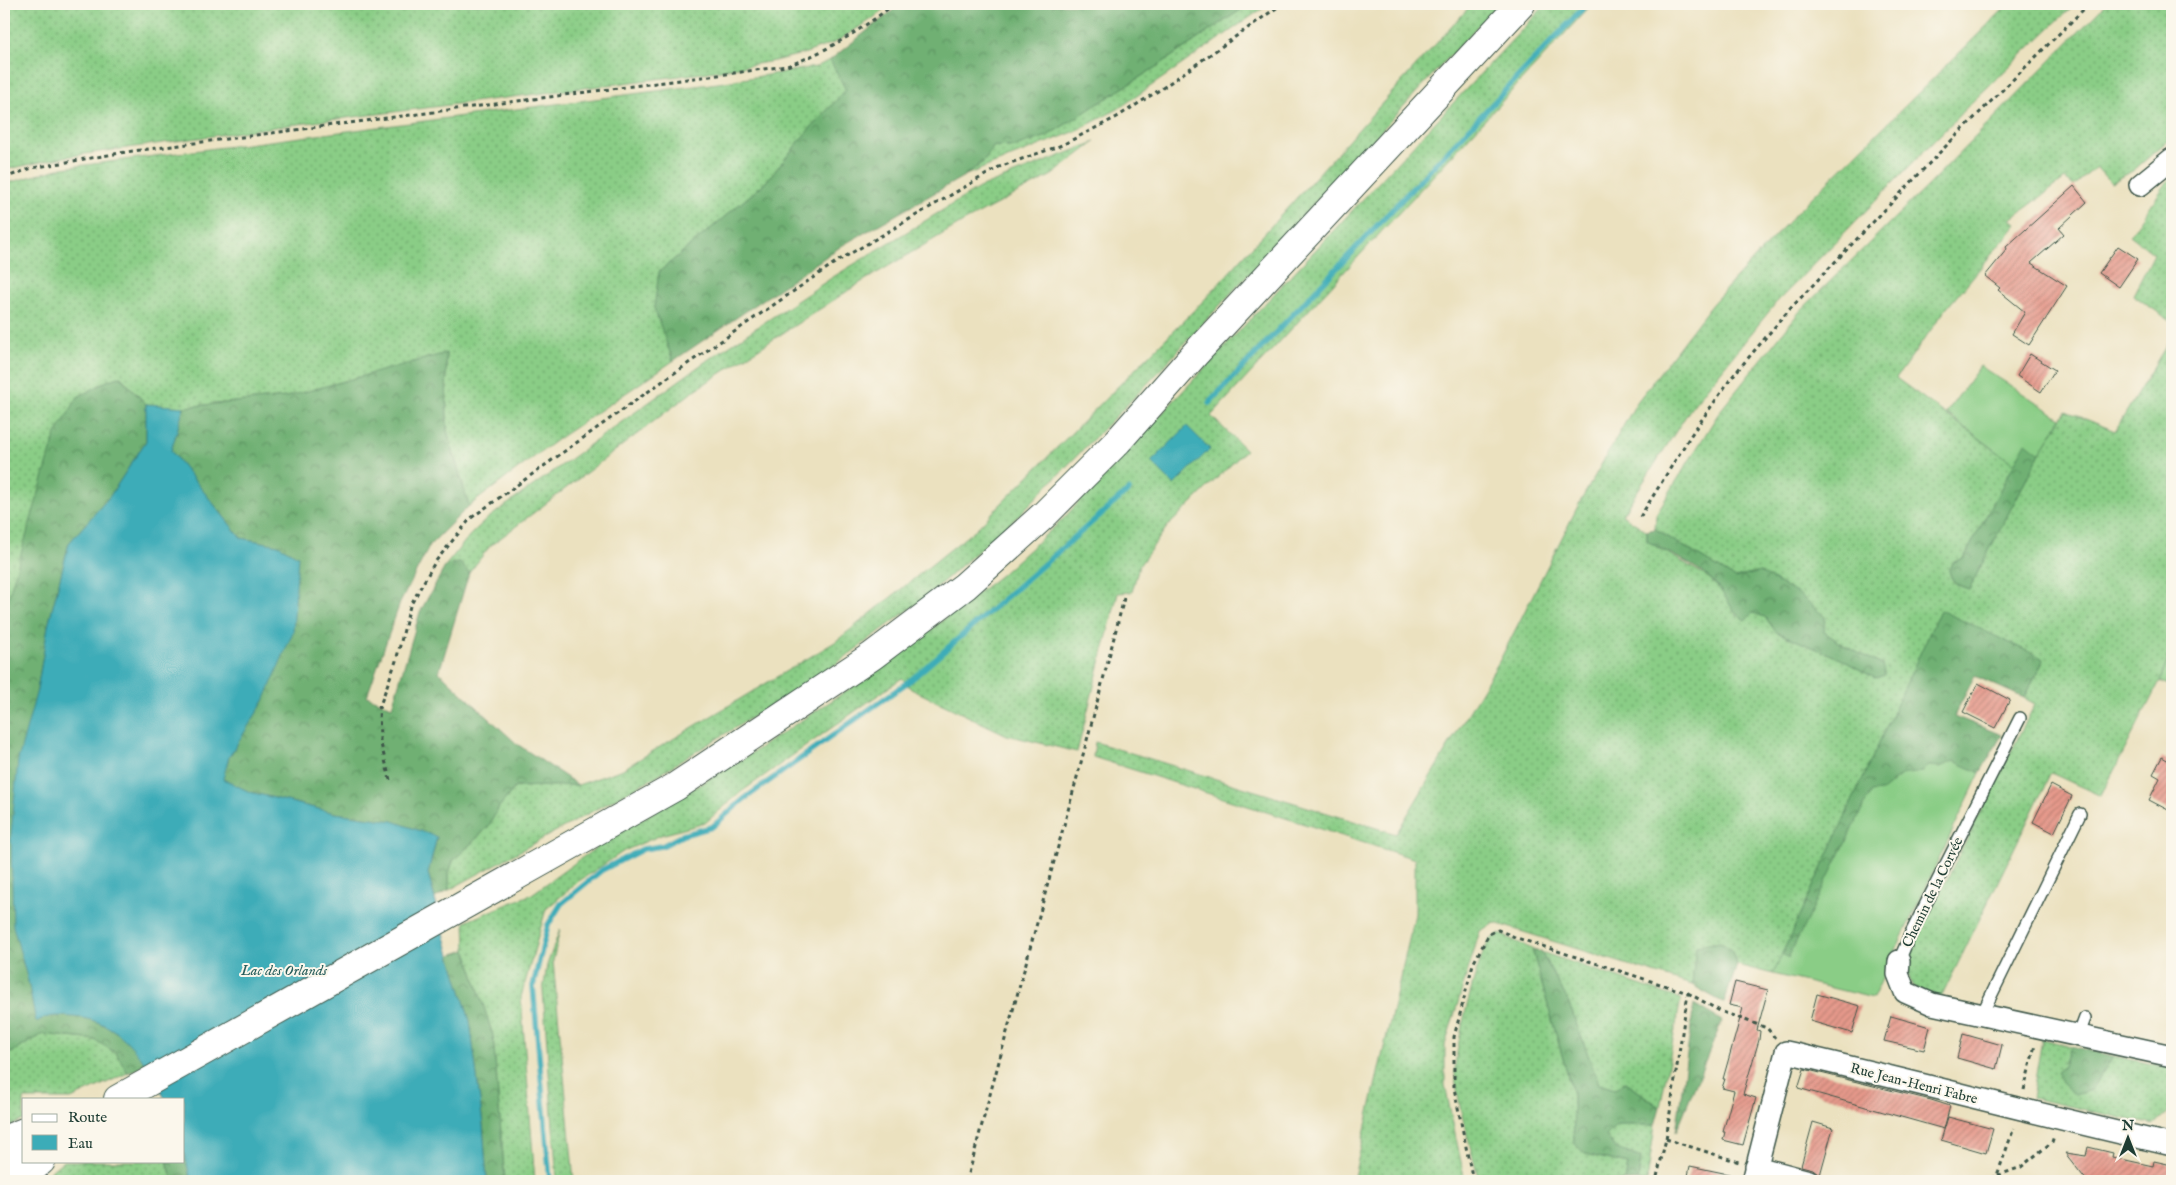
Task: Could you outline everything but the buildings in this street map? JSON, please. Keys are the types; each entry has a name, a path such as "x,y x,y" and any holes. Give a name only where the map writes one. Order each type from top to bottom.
{"main road":[{"path":"126,1094 675,787 872,656 966,586 1044,515 1118,442 1195,354 1521,4"},
{"path":"4,1140 22,1133"},
{"path":"4,1165 22,1152"},
{"path":"18,1181 40,1162"}],"street":[{"path":"2140,185 2172,159"},
{"name":"Chemin de la Corvée","path":"1899,961 1898,974 1905,992 1932,1004 1987,1016 2081,1027 2172,1056"},
{"path":"1786,1052 1755,1174 1809,1181"},
{"name":"Rue Jean-Henri Fabre","path":"1786,1052 2062,1120 2168,1144 2172,1142"}],"lane":[{"name":"Chemin de la Corvée","path":"1899,961 1910,935 2020,718"},
{"path":"1987,1016 1986,1006 2080,814"}],"path":[{"path":"4,178 32,168 126,152 788,66 818,53 874,20 894,4"},
{"path":"390,780 380,740 379,708 396,661 410,606 435,562 471,518 670,376 836,262 999,167 1062,145 1117,117 1282,4"},
{"path":"1640,517 1691,435 1732,377 1788,310 1942,150 2089,4"},
{"path":"967,1181 1087,744 1124,598"},
{"path":"1473,1181 1454,1088 1454,1037 1473,964 1489,934 1498,930 1688,993 1720,1011 1767,1028 1786,1052"},
{"path":"1656,1181 1666,1139 1688,993"},
{"path":"1983,1181 1996,1179 2021,1168 2052,1142 2062,1120"},
{"path":"1666,1139 1755,1174"}],"green space":[{"path":"4,4 890,4 872,19 836,42 806,53 774,61 703,73 282,126 64,157 4,170"},
{"path":"901,4 1248,5 1156,67 1047,136 1015,147 994,146 984,161 966,175 843,245 673,361 654,308 659,272 766,182 806,133 846,90 830,60"},
{"path":"1247,4 1269,4 1118,109 1076,131 966,175 984,161 994,146 1015,147 1047,136 1156,67"},
{"path":"1472,4 1498,4 1151,380 1016,518 922,600 821,675 653,778 449,890 449,873 453,861 488,827 499,807 515,787 578,785 623,769 835,642 976,529 1206,298"},
{"path":"1546,4 1592,4 1211,416 1246,450 1167,527 1139,566 1132,592 1118,593 1077,752 1007,735 911,689 902,678 741,792 705,823 661,835 624,851 579,881 546,909 521,997 535,1181 505,1181 493,1036 466,950 465,922 532,894 608,839 738,762 877,671 1001,575 1061,521"},
{"path":"2009,4 2075,4 1973,101 1775,304 1691,408 1622,515 1647,531 1647,541 1708,577 1721,589 1737,616 1753,613 1765,617 1777,632 1841,659 1875,678 1882,665 1845,646 1824,632 1760,572 1735,578 1655,529 1656,514 1720,411 1800,311 1930,183 2106,4 2172,4 2172,137 2134,170 2111,183 2096,167 2074,186 2065,179 2011,219 2017,224 1946,309 1896,378 2014,464 1964,558 1952,563 1949,570 1955,583 1969,589 2040,453 2066,411 2115,431 2172,336 2172,649 2160,681 2101,796 2051,773 1940,1000 1914,987 1909,978 1907,959 2035,704 2024,698 2044,660 1940,611 1773,974 1737,965 1731,950 1696,947 1692,985 1495,923 1480,931 1445,1045 1445,1085 1465,1181 1353,1181 1415,914 1415,859 1093,757 1095,742 1396,834 1500,660 1580,502 1637,402 1712,304 1800,209"},
{"path":"830,60 846,90 806,133 766,182 659,272 667,342 673,361 558,439 469,506 447,431 446,354 286,397 184,407 146,404 121,377 109,380 78,397 4,612 4,184 62,168 718,83 816,67"},
{"path":"1095,142 1052,175 963,222 860,283 695,390 490,546 469,573 460,563 446,565 470,535 487,519 709,359 833,277 979,188"},
{"path":"2172,175 2172,322 2133,295 2154,254 2130,235"},
{"path":"446,353 447,431 469,506 430,545 400,603 367,696 392,707 420,612 446,565 460,563 469,573 439,672 517,744 578,785 515,787 499,807 488,827 453,861 449,873 449,890 435,898 428,873 437,837 393,821 335,813 250,792 222,779 229,757 264,701 278,545 241,538 171,451 184,407 286,397"},
{"path":"1980,366 2061,418 2040,453 2026,442 2014,464 1946,413"},
{"path":"120,377 146,404 146,441 110,496 69,543 48,626 37,690 28,981 36,1022 50,1015 64,1015 78,1016 106,1026 129,1042 146,1065 128,1073 116,1053 95,1040 43,1034 4,1057 4,612 56,434 78,397 109,380"},
{"path":"2026,441 2040,453 1969,589 1961,586 1953,581 1950,574 1949,570 1952,563 1964,558"},
{"path":"1655,529 1735,578 1760,572 1800,595 1825,617 1824,632 1845,646 1882,665 1885,675 1875,678 1841,659 1776,632 1765,617 1753,613 1745,620 1740,617 1711,579 1688,563 1647,541 1647,531"},
{"path":"1940,610 2044,659 2024,698 1975,676 1954,716 2002,735 1980,773 1954,761 1940,767 1927,766 1923,772 1901,775 1882,791 1871,792 1788,958 1782,954"},
{"path":"2172,649 2172,687 2160,681"},
{"path":"1954,761 1980,773 1873,998 1773,974 1782,954 1788,958 1871,792 1882,791 1901,775 1923,772 1927,766 1940,767"},
{"path":"560,929 553,961 574,1181 557,1181 543,991 547,965"},
{"path":"1500,934 1532,949 1573,1094 1574,1143 1585,1154 1628,1164 1625,1181 1479,1181 1459,1103 1455,1065 1461,1029 1483,953 1489,942"},
{"path":"1720,942 1731,950 1737,965 1724,1003 1692,985 1696,946"},
{"path":"1532,949 1541,952 1567,999 1599,1084 1615,1089 1625,1082 1660,1107 1655,1125 1617,1125 1606,1136 1615,1148 1641,1158 1638,1181 1625,1181 1628,1164 1585,1154 1574,1143 1573,1094"},
{"path":"466,950 493,1036 505,1181 487,1181 483,1125 470,1021 450,955"},
{"path":"1541,952 1681,999 1660,1107 1625,1082 1615,1089 1599,1084 1567,999"},
{"path":"1694,1004 1722,1021 1676,1132"},
{"path":"43,1034 95,1040 116,1053 128,1073 73,1098 22,1098 22,1121 4,1129 4,1057"},
{"path":"2042,1039 2071,1046 2064,1066 2100,1077 2113,1056 2172,1068 2172,1109 2154,1125 2032,1098"},
{"path":"2071,1046 2113,1056 2091,1090 2075,1095 2062,1083 2056,1072 2064,1066"},
{"path":"1617,1125 1655,1125 1647,1181 1638,1181 1641,1158 1615,1148 1606,1136"},
{"path":"185,1156 191,1181 173,1181 167,1162 185,1162"},
{"path":"62,1162 167,1162 173,1181 39,1181"}],"water":[{"name":"Lac des Orlands","path":"146,404 184,407 171,451 241,538 278,545 298,556 293,632 264,701 229,757 223,779 250,792 335,813 393,821 437,837 428,873 470,1021 483,1125 487,1181 191,1181 185,1156 185,1098 164,1098 149,1070 130,1044 106,1026 90,1020 63,1016 54,1016 36,1022 28,981 13,926 11,835 18,760 37,690 48,626 69,543 110,496 146,441"},
{"path":"1187,426 1210,449 1174,485 1151,462"}],"waterway":[{"path":"1209,403 1587,4"},
{"path":"550,1181 533,986 548,925 561,904 602,870 643,849 662,846 683,835 712,827 744,799 912,679 1129,490"}]}
